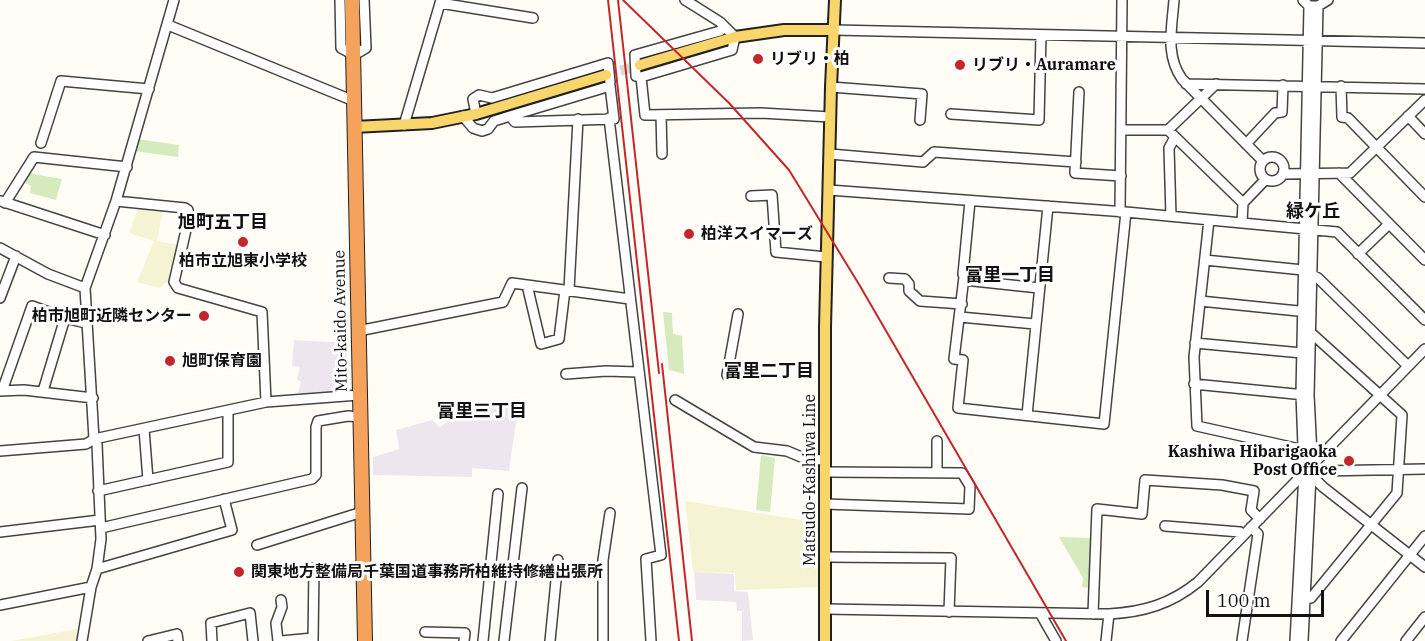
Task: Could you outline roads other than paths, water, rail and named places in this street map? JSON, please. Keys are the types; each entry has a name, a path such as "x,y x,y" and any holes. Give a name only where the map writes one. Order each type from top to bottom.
{"highway":[{"name":"Mito-kaido Avenue","path":"352,0 365,641"}],"main road":[{"name":"Matsudo-Kashiwa Line","path":"825,641 826,257 835,0"},
{"path":"640,65 735,37 784,30 834,30"},
{"path":"354,127 432,123 608,81"}],"street":[{"path":"82,641 91,587 100,552 97,444 94,439 85,288 127,167 174,0"},
{"path":"340,0 341,48 354,55 366,48 364,0"},
{"path":"685,0 725,27 735,37 732,50 641,78 636,76 635,55 720,31 725,27"},
{"path":"970,201 962,304 954,359 963,360 958,408 1104,424 1123,212 1121,176 1122,0"},
{"path":"1174,0 1170,56 1173,65 1186,84 1263,161"},
{"path":"1328,0 1310,4 1313,41 1307,311 1310,332 1304,450 1309,471 1323,487 1425,567"},
{"path":"404,125 441,2 534,18"},
{"path":"168,25 354,101"},
{"path":"834,30 1425,43"},
{"path":"951,114 1039,120 1041,35"},
{"path":"476,114 473,99 479,95 492,98 608,63 608,81 614,119 515,122 510,116"},
{"path":"641,78 645,115 761,113 830,117"},
{"path":"41,143 61,81 149,89"},
{"path":"462,116 473,128 482,131 488,129 494,121 608,81"},
{"path":"1186,84 1425,89"},
{"path":"1171,216 1169,148 1171,134 1216,84"},
{"path":"1246,144 1275,113 1282,112 1283,85"},
{"path":"1341,86 1342,117 1348,118 1425,197"},
{"path":"831,87 922,94 920,120"},
{"path":"1079,92 1075,173 1121,176"},
{"path":"1265,180 1275,181 1283,174 1350,172 1425,100"},
{"path":"660,115 662,154"},
{"path":"1408,116 1425,134"},
{"path":"609,118 661,555 646,559 651,641"},
{"path":"527,285 541,344 559,339 567,290 578,119"},
{"path":"1122,130 1171,134 1243,203"},
{"path":"830,154 923,162 934,152 1076,162"},
{"path":"105,235 2,202 34,157 127,167"},
{"path":"1263,161 1273,157 1281,160 1284,168 1283,174"},
{"path":"1263,161 1260,172 1265,180"},
{"path":"1339,173 1425,260"},
{"path":"1242,223 1243,203 1265,180"},
{"path":"829,190 1123,212 1337,232 1425,320"},
{"path":"751,196 772,195 776,252 826,257"},
{"path":"116,201 185,207 188,210 189,217 174,282 178,288 262,312 266,402"},
{"path":"1027,416 1048,206"},
{"path":"1209,220 1195,343 1194,384 1197,426 1304,450"},
{"path":"1358,254 1389,224"},
{"path":"0,248 48,274 85,288"},
{"path":"0,298 16,256"},
{"path":"1205,260 1308,272 1408,366"},
{"path":"889,278 905,279 909,284 909,291 920,301 962,304"},
{"path":"964,280 1039,288"},
{"path":"358,332 503,302 512,283 630,299"},
{"path":"1200,301 1307,311"},
{"path":"86,322 65,318 32,306 1,391 43,392 93,398"},
{"path":"1295,641 1309,471 1302,352 1302,325 1307,311"},
{"path":"727,375 738,314"},
{"path":"960,317 1035,324"},
{"path":"43,392 65,318"},
{"path":"1300,598 1311,598 1396,493 1402,415 1302,325"},
{"path":"1195,343 1302,352"},
{"path":"826,609 1109,614 1145,610 1174,599 1198,582 1309,471 1425,349"},
{"path":"566,374 606,371 638,372"},
{"path":"1194,384 1305,395"},
{"path":"0,451 86,444 94,439 266,402 359,395"},
{"path":"675,400 754,447 787,451 806,459 825,460"},
{"path":"98,491 228,462 228,411"},
{"path":"0,532 100,524 312,479 316,475 318,421 348,416 360,417"},
{"path":"144,429 148,480"},
{"path":"937,441 937,473"},
{"path":"1309,471 1425,469"},
{"path":"825,504 969,509 970,486 962,473 826,472"},
{"path":"1093,614 1097,509 1142,514 1145,480 1222,485 1254,491 1251,510 1260,519"},
{"path":"504,641 522,488"},
{"path":"483,641 498,494"},
{"path":"97,569 232,530 224,499"},
{"path":"257,545 362,512"},
{"path":"603,641 603,560 610,513"},
{"path":"1165,526 1240,532 1244,535"},
{"path":"1242,641 1258,534 1251,528"},
{"path":"1341,641 1425,537"},
{"path":"825,557 951,558 949,612"},
{"path":"550,641 558,560"},
{"path":"281,600 282,607 276,623 279,641 313,639 314,568 329,570 363,566"},
{"path":"0,606 91,587"},
{"path":"1300,598 1303,641"},
{"path":"212,641 211,623 250,613 253,641"},
{"path":"1040,613 1056,641"},
{"path":"1106,641 1109,614"},
{"path":"1406,641 1425,617"},
{"path":"425,632 465,633 464,641"},
{"path":"148,641 177,634 178,641"}],"tunnel":[{"path":"606,75 640,65"}],"railway":[{"path":"608,0 679,641"},
{"path":"618,0 659,373"},
{"path":"623,0 729,103 789,170 860,286 1066,641"},
{"path":"662,364 692,641"}],"place":[{"name":"リブリ・柏","path":"758,59"},
{"name":"リブリ・Auramare","path":"960,65"},
{"name":"柏洋スイマーズ","path":"689,234"},
{"name":"柏市立旭東小学校","path":"243,242"},
{"name":"柏市旭町近隣センター","path":"204,316"},
{"name":"旭町保育園","path":"170,361"},
{"name":"Kashiwa Hibarigaoka Post Office","path":"1349,461"},
{"name":"関東地方整備局千葉国道事務所柏維持修繕出張所","path":"239,572"}],"district":[{"name":"緑ケ丘","path":"1313,212"},
{"name":"旭町五丁目","path":"223,223"},
{"name":"富里一丁目","path":"1010,276"},
{"name":"富里二丁目","path":"769,372"},
{"name":"富里三丁目","path":"482,412"}]}
